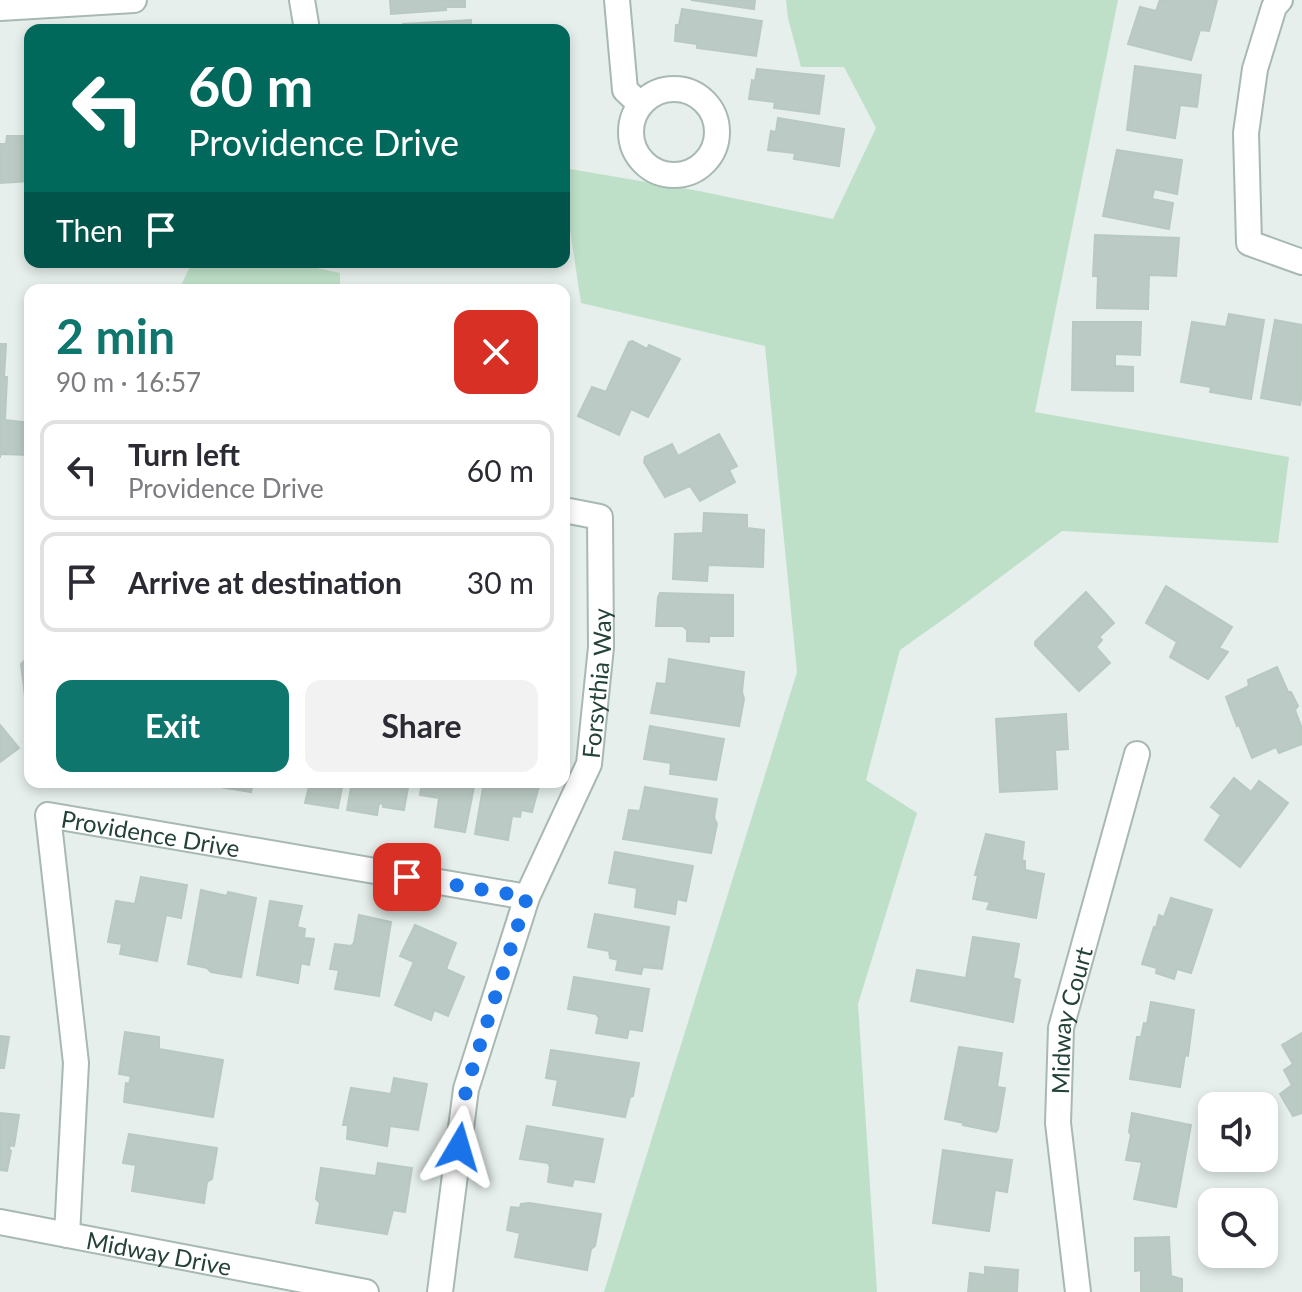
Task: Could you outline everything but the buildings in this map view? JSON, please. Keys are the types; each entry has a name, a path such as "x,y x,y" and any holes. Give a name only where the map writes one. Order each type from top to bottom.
{"street":[{"path":"0,8 134,0"},
{"path":"302,0 306,24"},
{"path":"617,0 625,90 640,104"},
{"path":"1280,0 1274,7 1255,69 1246,133 1249,243 1302,262"},
{"name":"Forsythia Way","path":"440,1292 466,1089 527,897 589,764 601,647 600,517 570,511"},
{"name":"Midway Court","path":"1078,1292 1058,1123 1061,1028 1137,754"},
{"name":"Providence Drive","path":"67,1235 76,1063 48,815 527,897"},
{"name":"Midway Drive","path":"0,1222 366,1292"}],"green space":[{"path":"786,0 1118,0 1035,412 1289,457 1278,543 1062,531 900,650 866,780 917,813 858,1004 877,1292 604,1292 797,672 765,346 581,303 570,230 570,169 699,191 833,219 876,128 844,67 801,67"},
{"path":"189,268 317,268 340,273 340,284 182,284"}],"route":[{"path":"407,877 527,897 466,1089 459,1147"}]}
